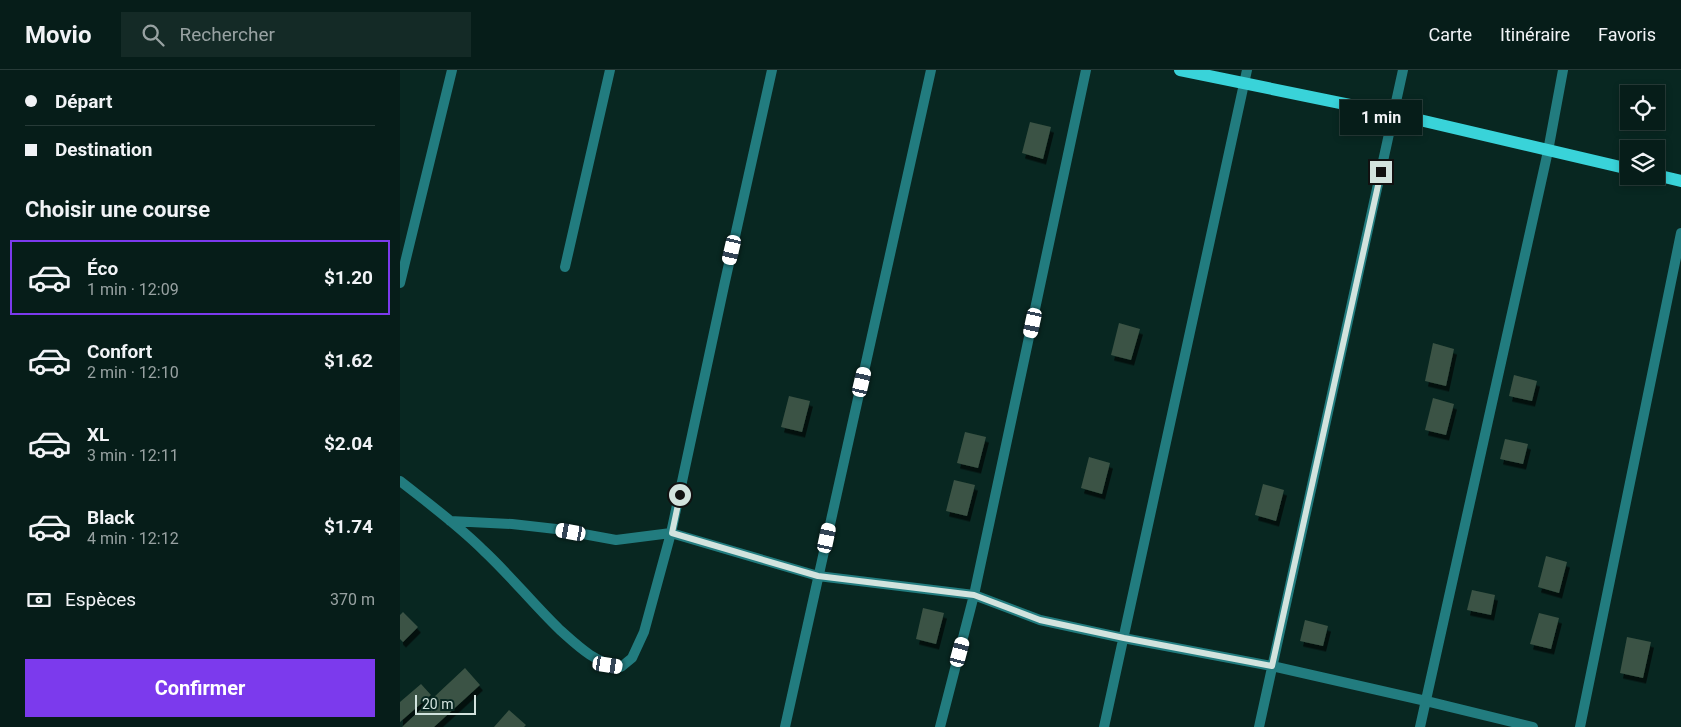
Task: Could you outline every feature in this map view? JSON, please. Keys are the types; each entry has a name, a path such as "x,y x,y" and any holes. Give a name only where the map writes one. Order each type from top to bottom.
{"main road":[{"path":"1180,70 1394,114 1620,167"},
{"path":"1665,177 1681,181"}],"street":[{"path":"400,283 452,70"},
{"path":"565,267 610,70"},
{"path":"400,481 483,549 539,610 588,655 608,665 621,667 632,658 644,632 672,533 772,70"},
{"path":"785,727 931,70"},
{"path":"940,727 974,595 1086,70"},
{"path":"1104,727 1247,70"},
{"path":"1259,727 1403,70"},
{"path":"1420,727 1548,151 1563,70"},
{"path":"1580,727 1681,233"},
{"path":"450,521 512,524 616,540 672,533 818,576 974,595 1040,620 1272,666 1533,727"}],"building":[{"path":"1030,122 1051,127 1043,159 1022,153"},
{"path":"1119,323 1140,329 1131,360 1111,355"},
{"path":"1433,343 1454,349 1446,386 1425,381"},
{"path":"1514,375 1537,381 1532,401 1509,396"},
{"path":"789,396 810,401 802,432 781,427"},
{"path":"1433,398 1454,404 1446,435 1425,430"},
{"path":"965,432 986,437 978,468 957,463"},
{"path":"1505,439 1528,444 1523,464 1500,459"},
{"path":"1089,457 1110,463 1102,494 1081,488"},
{"path":"954,480 975,485 967,516 946,511"},
{"path":"1263,484 1284,490 1276,521 1255,515"},
{"path":"1546,556 1567,562 1559,593 1538,587"},
{"path":"1472,590 1495,595 1491,615 1467,610"},
{"path":"923,608 944,613 936,644 916,639"},
{"path":"403,612 418,627 403,642 400,639 400,615"},
{"path":"1539,613 1559,618 1551,649 1530,644"},
{"path":"1305,620 1328,626 1323,646 1300,641"},
{"path":"1627,637 1651,642 1643,678 1620,673"},
{"path":"465,668 480,685 434,727 402,727"},
{"path":"421,684 431,695 400,722 400,702"},
{"path":"509,710 526,725 524,727 494,727"}],"route":[{"path":"680,495 672,533 818,576 974,595 1040,620 1272,666 1381,172"}]}
